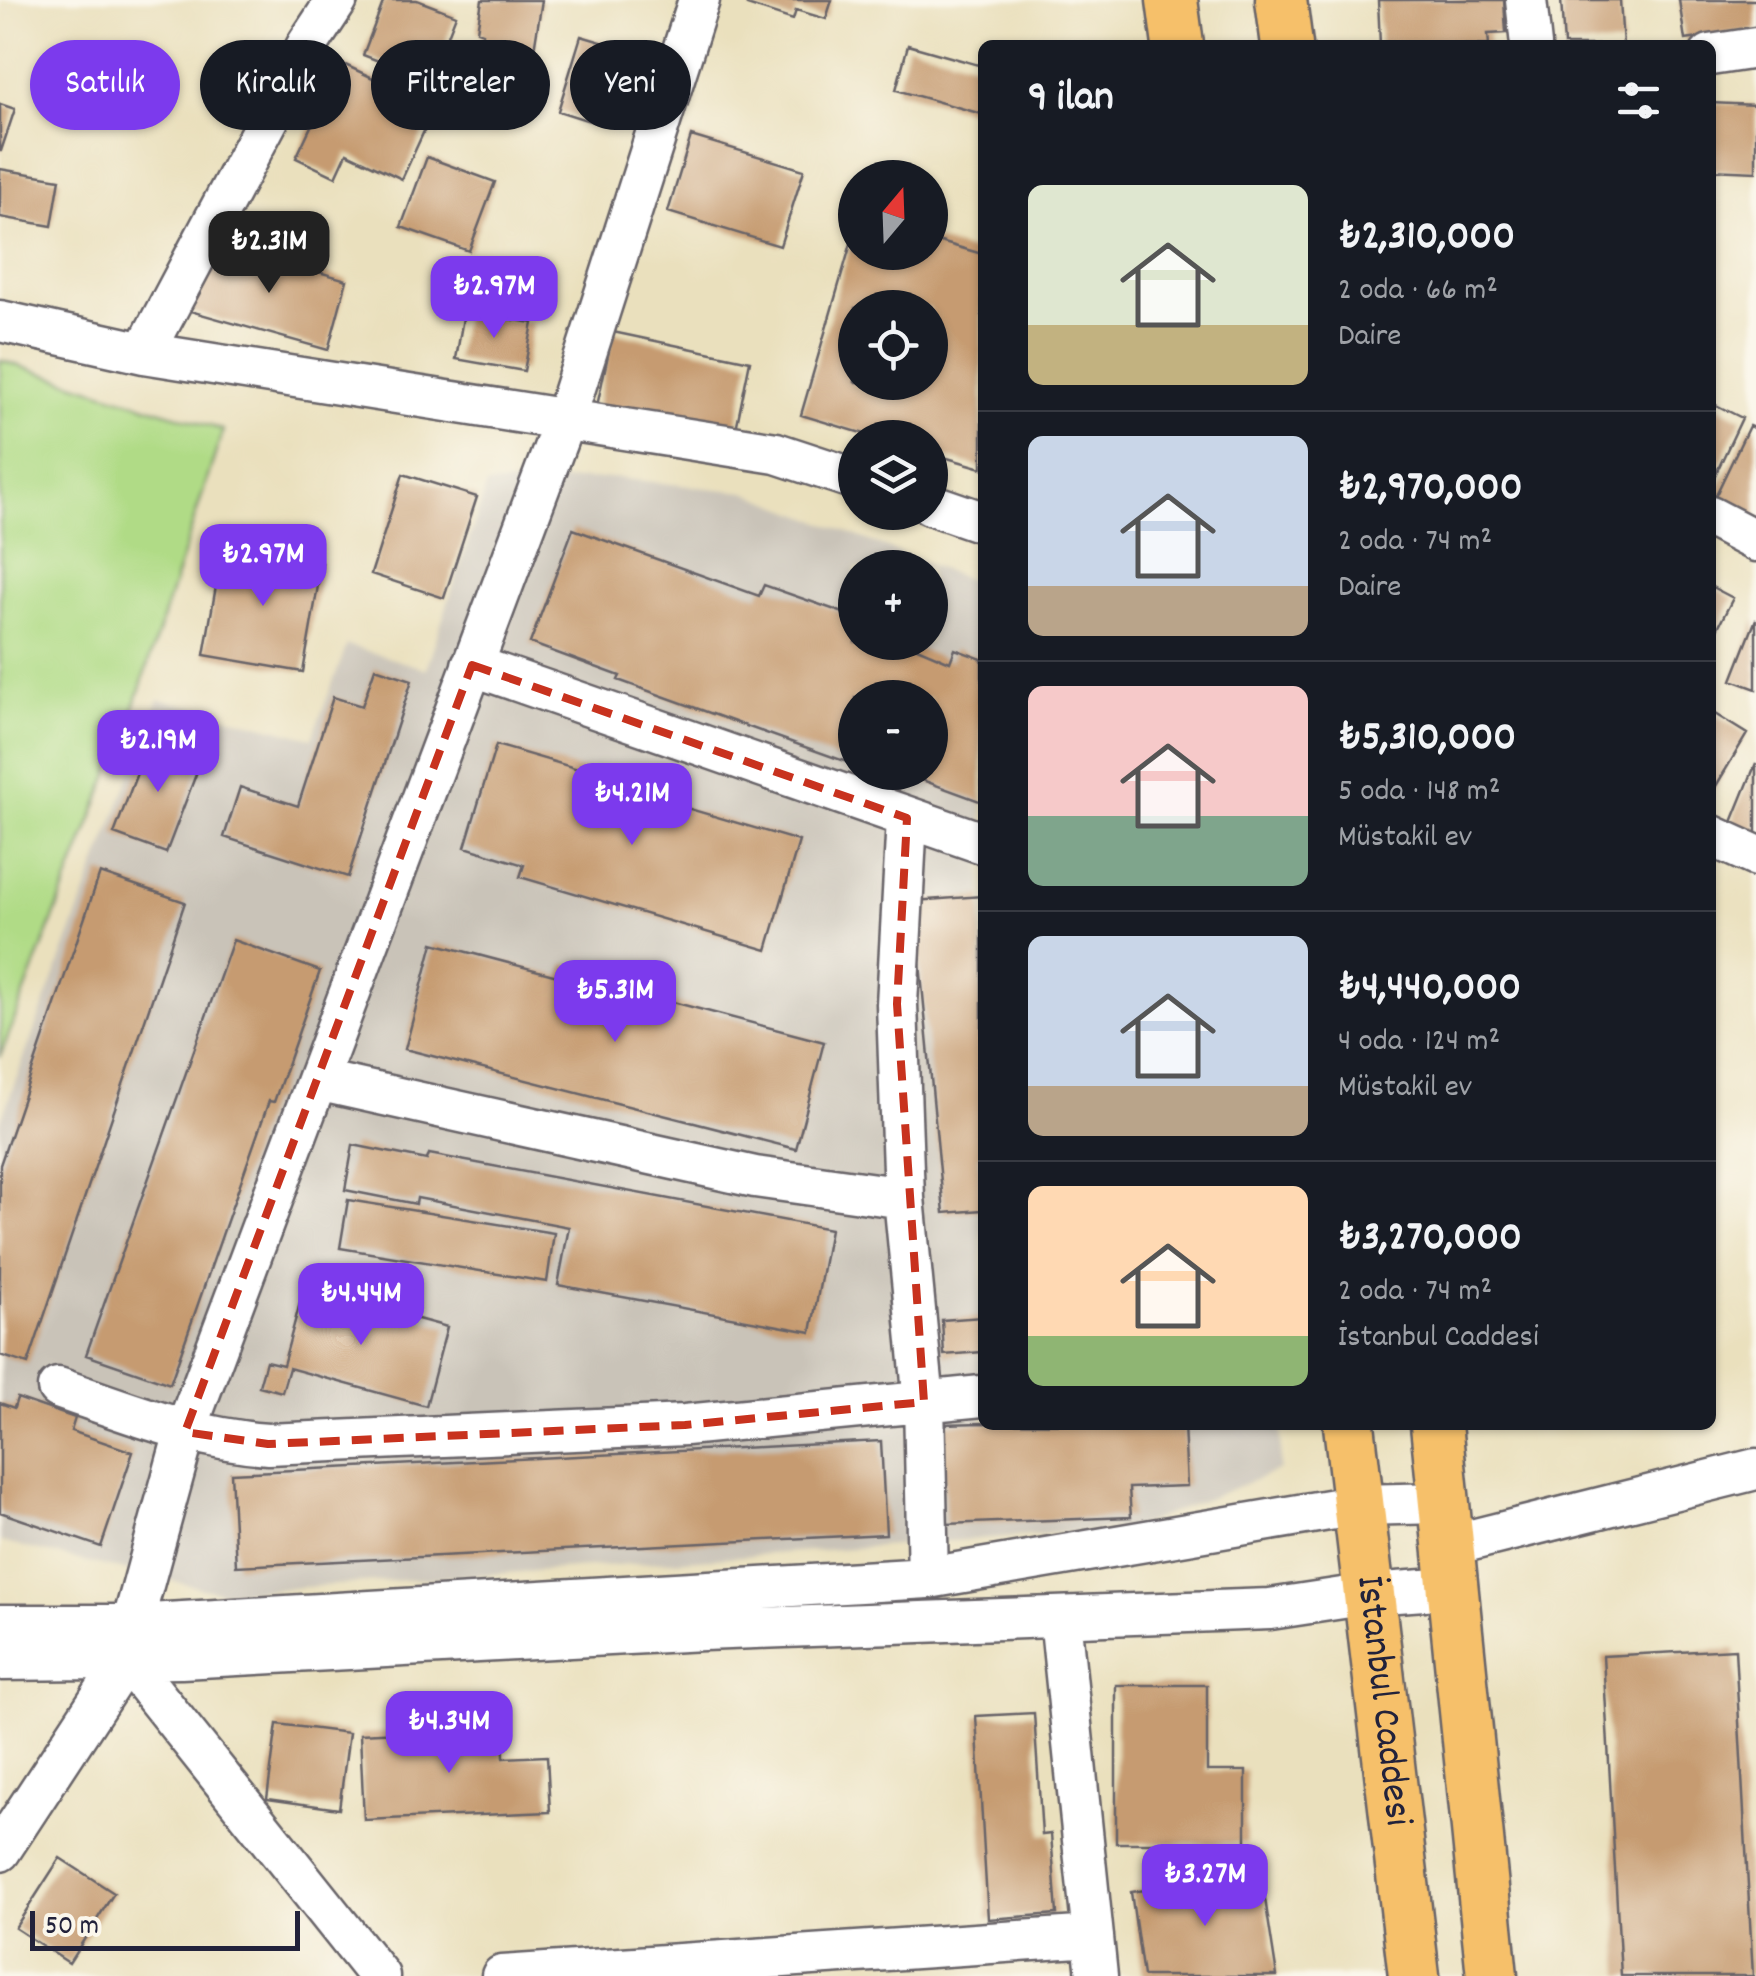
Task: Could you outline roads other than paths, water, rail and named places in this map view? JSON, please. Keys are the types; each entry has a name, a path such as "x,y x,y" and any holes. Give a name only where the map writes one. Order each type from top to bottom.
{"main road":[{"path":"1172,0 1177,40"},
{"path":"1281,0 1286,40"},
{"name":"İstanbul Caddesi","path":"1349,1430 1414,1976"},
{"name":"İstanbul Caddesi","path":"1436,1430 1492,1976"}],"street":[{"path":"144,353 308,44 336,0"},
{"path":"0,1851 129,1642 185,1432 565,418 699,0"},
{"path":"1526,0 1530,40"},
{"path":"1716,54 1756,48"},
{"path":"0,321 144,353 776,453 838,474"},
{"path":"948,510 978,521"},
{"path":"1716,520 1756,541"},
{"path":"472,666 978,842"},
{"path":"907,818 897,1004 904,1198 924,1402 928,1578"},
{"path":"1716,838 1756,856"},
{"path":"317,1080 755,1177 904,1198"},
{"path":"58,1388 185,1432 225,1441 288,1443 685,1425 978,1396"},
{"path":"0,1624 129,1642 703,1630 1270,1609 1369,1594 1447,1546 1756,1469"},
{"path":"0,1660 129,1642 928,1578 1358,1505 1447,1546"},
{"path":"1060,1617 1098,1976"},
{"path":"129,1642 379,1976"},
{"path":"502,1976 730,1968 1093,1936"}]}
